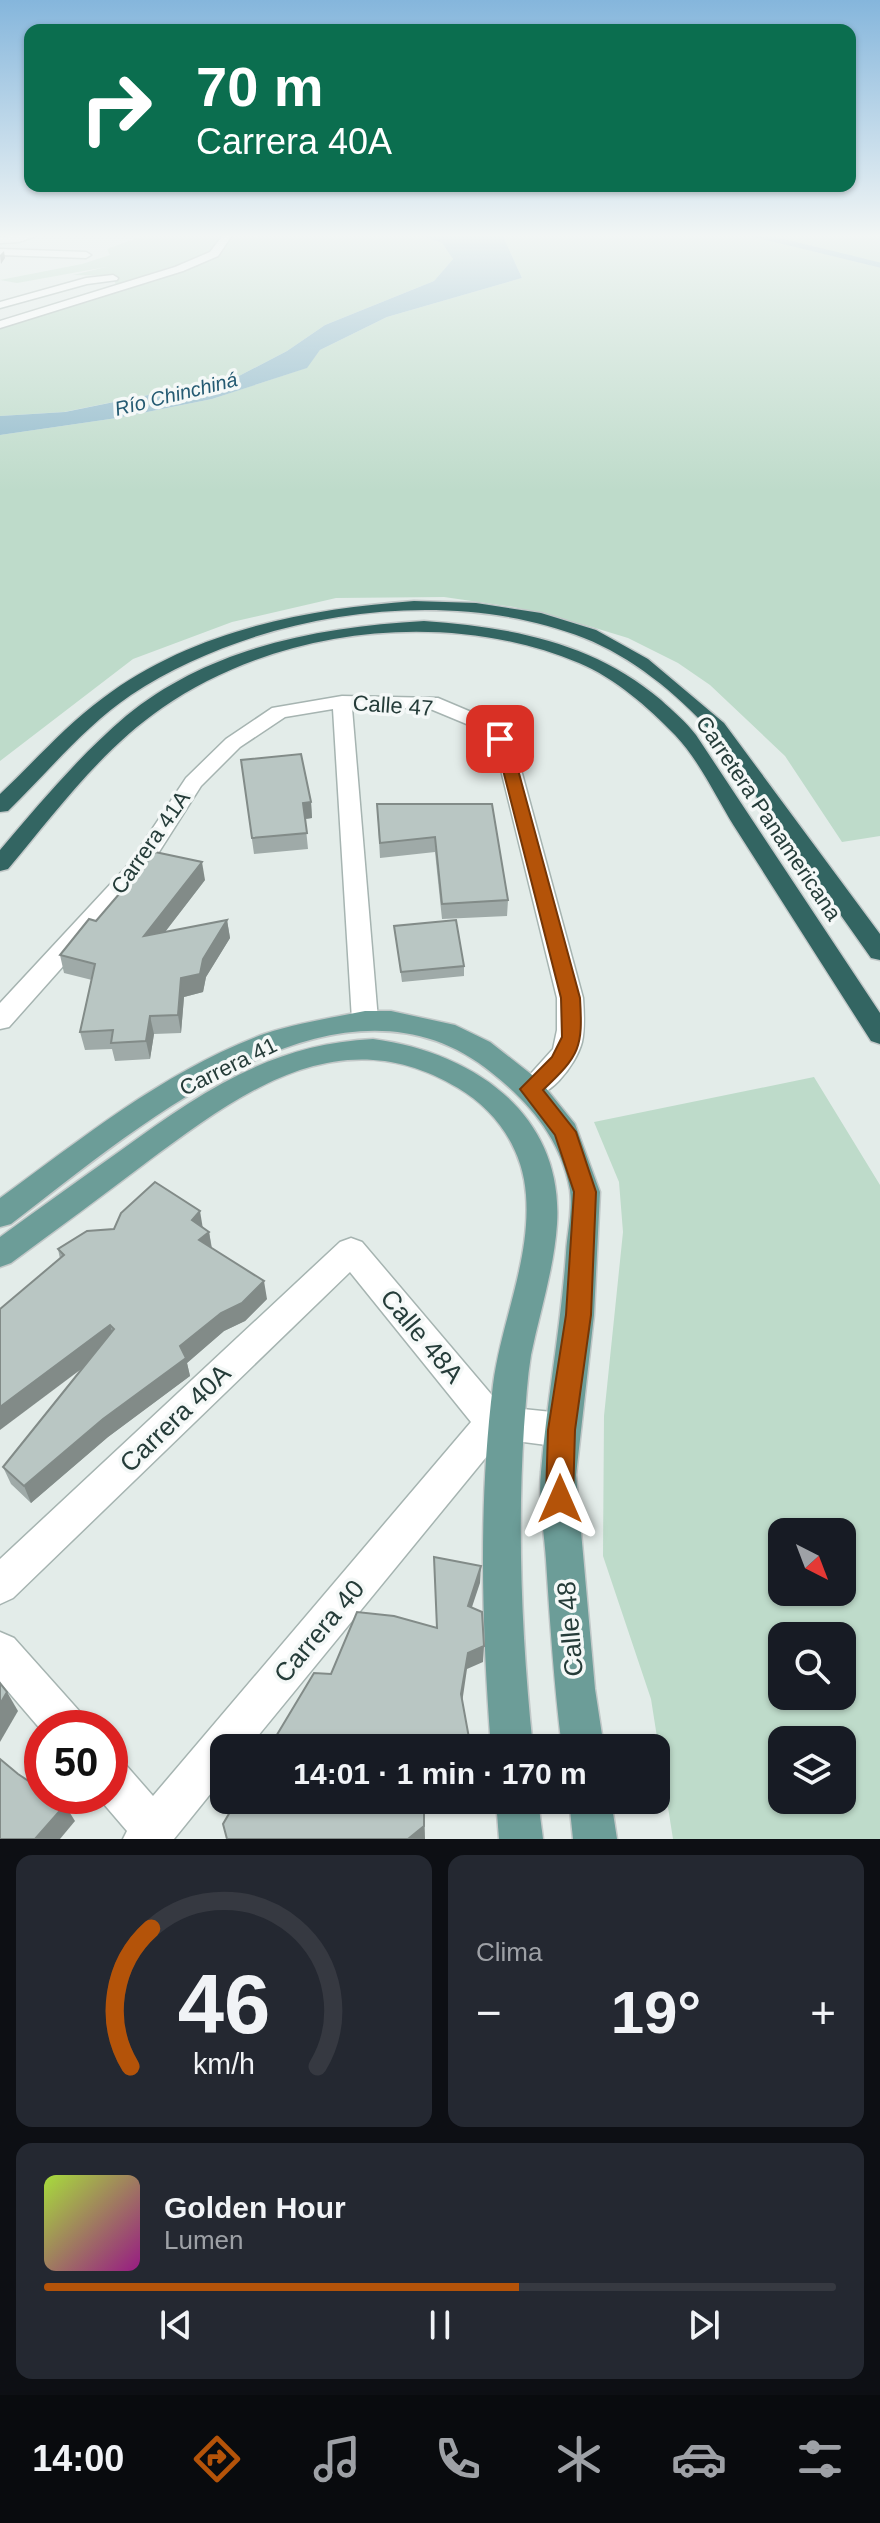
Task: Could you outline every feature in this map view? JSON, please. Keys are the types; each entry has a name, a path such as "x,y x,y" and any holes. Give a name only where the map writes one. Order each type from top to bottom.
{"highway":[{"name":"Carretera Panamericana","path":"0,806 122,693 193,652 237,635 278,623 374,609 425,606 507,613 589,634 639,661 688,700 717,727 880,952"},
{"name":"Carretera Panamericana","path":"0,864 110,743 156,703 199,679 248,657 291,643 331,636 405,628 493,633 543,643 585,659 650,699 686,735 880,1034"}],"main road":[{"name":"Calle 48","path":"365,1020 391,1020 455,1035 481,1049 531,1089 565,1132 585,1192 578,1315 558,1475 582,1734"},
{"name":"Carrera 41","path":"0,1215 126,1122 214,1067 273,1041 365,1020"},
{"name":"Carrera 41","path":"0,1254 205,1104 272,1070 305,1057 337,1051 371,1047 406,1051 444,1066 494,1099 527,1143 536,1166 540,1193 540,1244 500,1424"},
{"path":"500,1424 503,1605 511,1734"},
{"path":"518,1814 521,1839"},
{"path":"592,1814 595,1839"}],"street":[{"name":"Calle 47","path":"279,712 342,702 431,702 476,721 500,739 510,766 570,998 572,1037 560,1062 531,1089"},
{"path":"342,702 365,1020"},
{"name":"Carrera 41A","path":"0,1020 137,869 193,782 233,743 279,712"},
{"name":"Calle 48A","path":"351,1251 500,1424"},
{"name":"Carrera 40A","path":"0,1585 351,1251"},
{"path":"500,1424 562,1430"},
{"name":"Carrera 40","path":"150,1836 500,1424"},
{"path":"0,1652 50,1710"},
{"path":"128,1805 150,1836"}],"green space":[{"path":"22,320 338,320 237,377 64,412 0,416 0,327"},
{"path":"381,320 880,320 880,836 842,842 785,756 710,685 678,663 628,638 592,627 514,607 444,597 336,598 232,622 133,659 0,761 0,435 117,418 212,399 306,368 320,350"},
{"path":"814,1077 880,1185 880,1839 673,1839 669,1814 670,1734 656,1734 651,1699 603,1556 604,1416 623,1232 619,1182 594,1122"}],"water":[{"name":"Río Chinchiná","path":"338,320 381,320 320,350 307,368 212,399 117,418 0,435 0,416 65,412 237,377 287,351"}],"building":[{"path":"301,754 311,802 303,803 307,833 252,838 241,760"},
{"path":"377,804 492,804 508,900 442,904 435,837 380,843"},
{"path":"155,852 202,862 144,936 227,920 203,959 200,974 181,978 178,1015 150,1016 146,1041 111,1043 113,1030 80,1032 95,964 60,955 89,919 96,921"},
{"path":"456,920 464,966 401,972 394,926"},
{"path":"155,1182 200,1211 192,1220 209,1232 199,1240 264,1281 242,1303 221,1313 180,1346 186,1358 103,1419 24,1486 3,1467 114,1329 110,1325 0,1407 0,1309 64,1255 58,1249 87,1231 114,1229 121,1213"},
{"path":"434,1557 481,1566 468,1606 482,1612 484,1646 468,1653 461,1694 468,1734 277,1734 314,1673 331,1674 357,1612 394,1616 437,1628"},
{"path":"0,1683 7,1692 0,1704"},
{"path":"0,1759 24,1778 24,1814 57,1814 35,1839 0,1839"},
{"path":"229,1814 424,1814 424,1826 408,1839 227,1839 223,1824"}],"route":[{"path":"500,739 510,766 570,998 572,1037 560,1062 531,1089 565,1132 577,1160 585,1192 586,1220 578,1315 558,1475 560,1499"}]}
